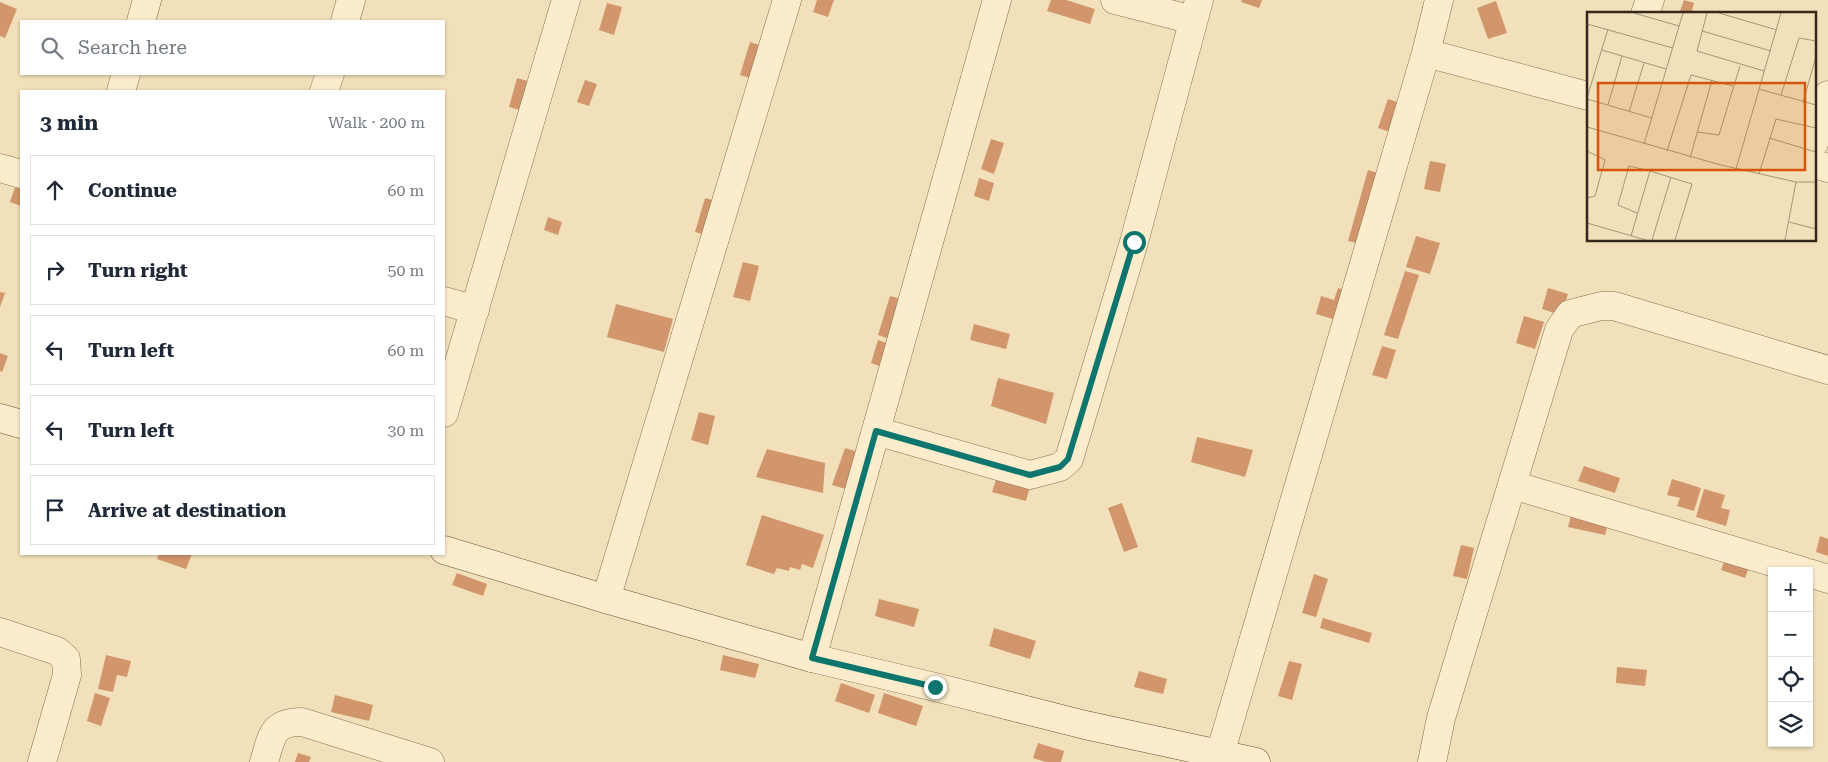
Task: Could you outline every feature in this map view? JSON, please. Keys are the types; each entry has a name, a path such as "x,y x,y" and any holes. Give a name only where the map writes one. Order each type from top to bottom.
{"street":[{"path":"140,20 147,0"},
{"path":"345,20 351,0"},
{"path":"445,410 566,0"},
{"path":"606,599 787,0"},
{"path":"812,658 997,0"},
{"path":"876,431 1030,475 1060,467 1068,459 1134,242 1196,10 1115,0"},
{"path":"1220,754 1426,53 1439,0"},
{"path":"1646,12 1650,0"},
{"path":"1426,53 1587,96"},
{"path":"121,90 126,75"},
{"path":"324,90 330,75"},
{"path":"1816,136 1828,95"},
{"path":"0,168 20,174"},
{"path":"445,301 475,310"},
{"path":"1432,762 1441,718 1559,330 1570,314 1601,306 1614,306 1828,370"},
{"path":"0,418 20,424"},
{"path":"1513,485 1789,567"},
{"path":"445,550 812,658 1085,725 1256,762"},
{"path":"1813,574 1828,579"},
{"path":"0,632 57,651 66,659 67,676 42,762"},
{"path":"264,762 273,734 286,722 302,722 430,762"}],"building":[{"path":"817,0 834,0 828,17 813,12"},
{"path":"1051,0 1066,0 1095,9 1090,24 1047,11"},
{"path":"1242,0 1262,0 1259,8 1241,2"},
{"path":"1684,0 1694,3 1692,12 1680,12"},
{"path":"1496,1 1507,33 1488,39 1477,8"},
{"path":"0,2 17,9 5,38 0,36"},
{"path":"607,3 622,7 614,35 599,30"},
{"path":"750,42 766,47 756,80 740,75"},
{"path":"517,78 531,82 523,111 509,107"},
{"path":"585,80 597,84 589,106 577,102"},
{"path":"1388,99 1403,104 1393,133 1378,128"},
{"path":"991,139 1004,143 994,174 981,169"},
{"path":"1430,161 1446,164 1440,192 1424,189"},
{"path":"1368,170 1381,174 1361,244 1348,241"},
{"path":"979,178 994,183 989,201 974,196"},
{"path":"15,187 20,189 20,206 10,202"},
{"path":"705,198 722,203 712,237 695,232"},
{"path":"548,217 562,222 558,235 544,230"},
{"path":"1416,236 1440,243 1430,274 1406,267"},
{"path":"743,262 759,266 750,301 733,297"},
{"path":"1405,271 1419,275 1398,339 1384,335"},
{"path":"1338,288 1351,292 1343,322 1316,314 1321,296 1334,300"},
{"path":"1548,288 1568,294 1561,315 1542,309"},
{"path":"0,292 5,293 0,307"},
{"path":"890,296 905,300 892,340 878,335"},
{"path":"616,304 673,319 664,352 607,337"},
{"path":"1524,316 1544,322 1535,349 1516,343"},
{"path":"974,324 1010,334 1006,349 970,340"},
{"path":"878,340 892,345 885,368 871,363"},
{"path":"1382,346 1396,350 1387,379 1372,375"},
{"path":"0,353 8,356 2,372 0,371"},
{"path":"998,378 1054,393 1046,424 991,406"},
{"path":"699,412 715,416 708,445 691,440"},
{"path":"1197,437 1253,450 1245,477 1191,462"},
{"path":"845,448 858,452 846,489 832,485"},
{"path":"767,449 825,463 823,493 756,477"},
{"path":"1584,466 1620,478 1615,493 1578,481"},
{"path":"997,477 1030,486 1026,501 992,492"},
{"path":"1672,479 1701,488 1694,511 1677,506 1680,498 1667,495"},
{"path":"1704,489 1725,495 1721,508 1730,510 1726,526 1696,517"},
{"path":"1122,503 1138,547 1124,552 1108,508"},
{"path":"1572,512 1609,520 1605,535 1568,527"},
{"path":"762,515 824,535 813,568 802,564 800,570 790,567 789,571 777,568 774,574 746,565"},
{"path":"1820,536 1828,539 1828,556 1816,552"},
{"path":"1461,545 1474,548 1467,579 1453,576"},
{"path":"159,555 192,555 186,569 157,559"},
{"path":"1726,556 1750,565 1745,578 1721,570"},
{"path":"457,573 487,584 483,596 452,585"},
{"path":"1314,574 1328,579 1316,617 1302,613"},
{"path":"879,599 919,609 914,627 875,616"},
{"path":"1323,618 1372,633 1369,643 1320,628"},
{"path":"994,628 1036,641 1030,659 989,646"},
{"path":"106,655 131,661 127,677 117,675 113,692 98,689"},
{"path":"723,655 759,664 755,678 720,670"},
{"path":"1289,661 1302,664 1292,700 1278,696"},
{"path":"1617,667 1647,670 1645,686 1616,683"},
{"path":"1139,671 1167,679 1163,694 1134,687"},
{"path":"841,683 875,695 869,713 835,701"},
{"path":"95,693 110,698 101,726 87,721"},
{"path":"884,693 923,706 916,726 878,713"},
{"path":"335,695 373,705 369,721 331,712"},
{"path":"1038,743 1064,751 1061,762 1046,762 1033,758"},
{"path":"298,753 311,757 309,762 295,762"}],"route":[{"path":"935,687 812,658 876,431 1030,475 1060,467 1068,459 1134,242"}]}
